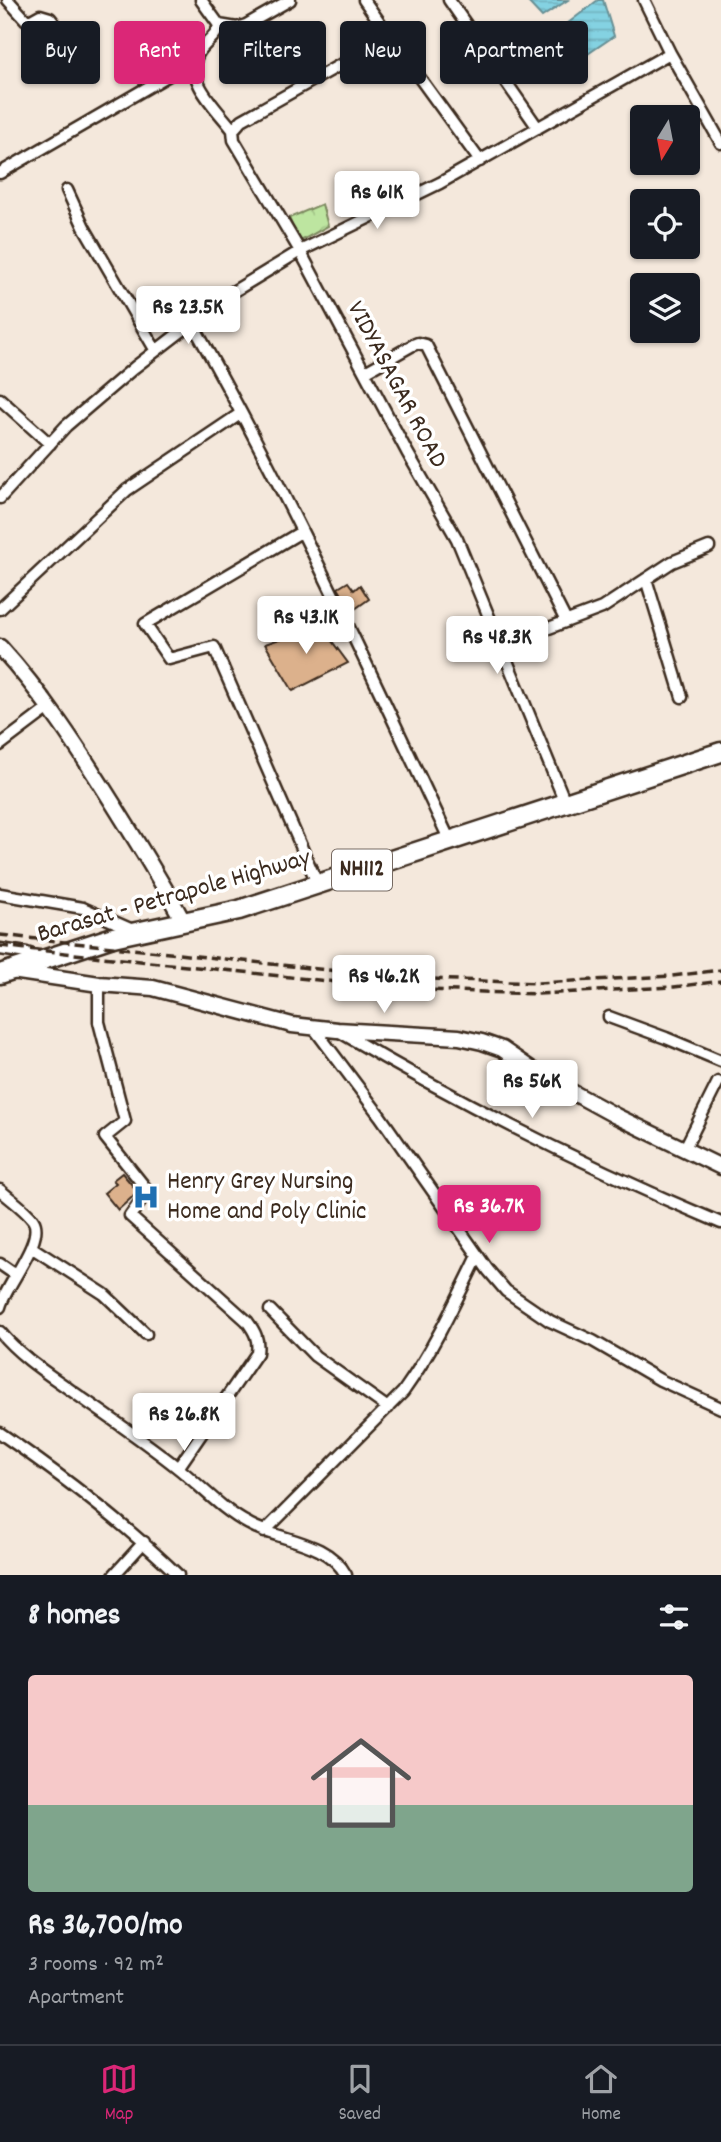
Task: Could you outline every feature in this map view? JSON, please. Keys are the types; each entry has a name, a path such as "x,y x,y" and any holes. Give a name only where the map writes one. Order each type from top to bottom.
{"highway":[{"name":"Barasat - Petrapole Highway","path":"6,972 136,931 216,916 318,885 721,752"}],"main road":[{"path":"0,647 26,675 81,752 183,921"},
{"path":"6,972 153,988 268,1019 313,1027 459,1037 482,1042 502,1049 537,1073 721,1167"}],"street":[{"path":"8,0 26,20 46,16 50,21"},
{"path":"201,0 219,25 218,32 205,45"},
{"path":"253,21 290,0"},
{"path":"364,0 379,21"},
{"path":"449,0 538,128"},
{"path":"644,0 670,53 721,143"},
{"path":"0,498 66,426 231,293 300,251 440,183 670,53"},
{"path":"233,130 242,120 340,65"},
{"path":"0,173 154,84"},
{"name":"VIDYASAGAR ROAD","path":"200,84 233,130 234,140 300,251 457,539 565,802"},
{"path":"424,84 480,161"},
{"path":"67,190 84,227 156,351"},
{"path":"192,323 334,596 450,841"},
{"path":"365,372 412,345 426,345 566,621"},
{"path":"0,399 50,444"},
{"path":"0,609 127,490 240,414"},
{"path":"301,532 145,624 169,659 214,647 318,885"},
{"path":"501,646 602,608 680,558 709,547"},
{"path":"646,579 682,697"},
{"path":"0,746 49,708"},
{"path":"0,894 83,908 136,931"},
{"path":"0,949 27,953 46,960"},
{"path":"99,984 99,1022 125,1121 106,1137 148,1191 130,1216 247,1321 258,1342 257,1353 178,1468"},
{"path":"609,1017 721,1062"},
{"path":"313,1027 506,1291 550,1321 593,1341 660,1380 721,1408"},
{"path":"337,1030 399,1067 560,1152 721,1223"},
{"path":"684,1150 718,1082"},
{"path":"0,1190 35,1222 36,1231 31,1247 0,1307"},
{"path":"31,1247 104,1294 146,1334"},
{"path":"264,1532 403,1392 421,1368 478,1256"},
{"path":"0,1264 16,1275"},
{"path":"270,1310 315,1356 388,1409"},
{"path":"0,1332 30,1361 178,1468 232,1513 264,1532 287,1536 317,1550 332,1559 346,1575"},
{"path":"0,1433 97,1502 178,1575"},
{"path":"114,1575 144,1542"}],"green space":[{"path":"322,204 328,226 299,242 289,218"}],"water":[{"path":"526,0 568,0 542,17"},
{"path":"598,0 603,0 614,36 588,54 588,21 571,21"}],"building":[{"path":"348,582 354,590 360,585 369,599 352,611 338,588"},
{"path":"320,625 348,663 293,691 265,644"},
{"path":"122,1173 138,1192 118,1210 104,1193 116,1183 113,1180"}],"railway":[{"path":"0,935 403,978 536,983 672,976 721,970"},
{"path":"0,946 402,989 536,994 674,987 721,981"}],"place":[{"name":"Henry Grey Nursing Home and Poly Clinic","path":"146,1197"}]}
